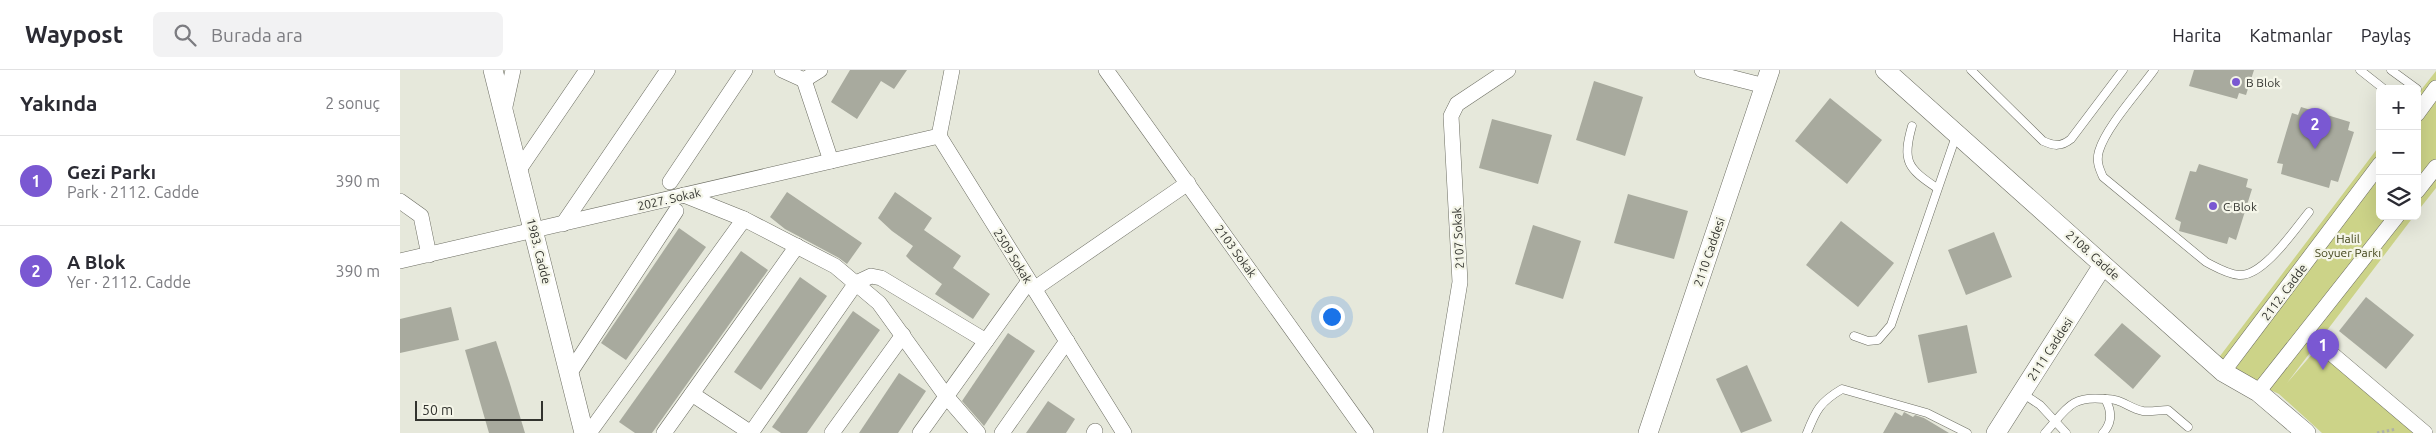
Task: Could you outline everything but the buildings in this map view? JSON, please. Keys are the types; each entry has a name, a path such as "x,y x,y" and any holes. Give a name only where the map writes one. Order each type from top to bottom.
{"street":[{"name":"1983. Cadde","path":"493,70 584,433"},
{"path":"504,111 513,70"},
{"path":"518,171 587,70"},
{"path":"563,224 668,70"},
{"path":"670,182 745,70"},
{"path":"782,70 804,80 832,161"},
{"path":"804,80 820,70"},
{"path":"938,136 952,70"},
{"name":"2103 Sokak","path":"1106,70 1366,433"},
{"name":"2107 Sokak","path":"1435,433 1460,282 1451,116 1457,104 1508,70"},
{"path":"1702,70 1767,78"},
{"name":"2108. Cadde","path":"1887,70 2223,372 2258,392 2306,433"},
{"name":"2110 Caddesi","path":"1648,433 1767,78"},
{"name":"2027. Sokak","path":"400,261 938,136"},
{"name":"2509 Sokak","path":"938,136 1124,433"},
{"path":"2421,186 2436,167"},
{"name":"2112. Cadde","path":"2223,372 2376,169"},
{"path":"920,433 986,341 1032,285 1188,183"},
{"path":"684,195 744,219 835,266 879,304 946,396 978,433"},
{"path":"400,201 421,216 429,255"},
{"path":"569,374 676,211"},
{"path":"589,433 744,219"},
{"path":"2258,392 2394,220"},
{"path":"664,433 798,246"},
{"name":"2111 Caddesi","path":"1996,433 2103,265"},
{"path":"692,394 751,433 856,283 871,276 881,278 986,341"},
{"path":"2306,332 2426,433"},
{"path":"832,433 903,335"},
{"path":"1002,433 1066,341"}],"lane":[{"path":"1971,70 2043,141 2053,146 2063,145 2070,139 2123,70"},
{"path":"2154,70 2106,136 2099,151 2098,166 2103,177 2206,262 2226,272 2240,276 2267,262 2309,212"},
{"path":"2360,70 2379,85"},
{"path":"2391,70 2425,91"},
{"path":"1912,126 1906,149 1910,164 1921,178 1937,188"},
{"path":"1854,336 1868,341 1878,340 1891,325 1957,134"},
{"path":"1808,433 1817,408 1842,389 1927,413 1967,433"},
{"path":"2022,393 2056,421 2066,433"},
{"path":"2045,433 2075,401 2091,398 2116,399 2144,411 2168,410 2188,427"},
{"path":"2103,433 2111,418 2110,407 2105,399"}],"green space":[{"path":"2436,71 2436,188 2421,207 2421,130 2421,90"},
{"name":"Halil Soyuer Parkı","path":"2376,150 2376,220 2411,220 2287,383 2319,346 2421,433 2322,433 2279,394 2214,364"}],"place":[{"name":"B Blok","path":"2236,82"},
{"name":"A Blok","path":"2315,149"},
{"name":"C Blok","path":"2213,206"},
{"name":"Gezi Parkı","path":"2323,370"}]}
